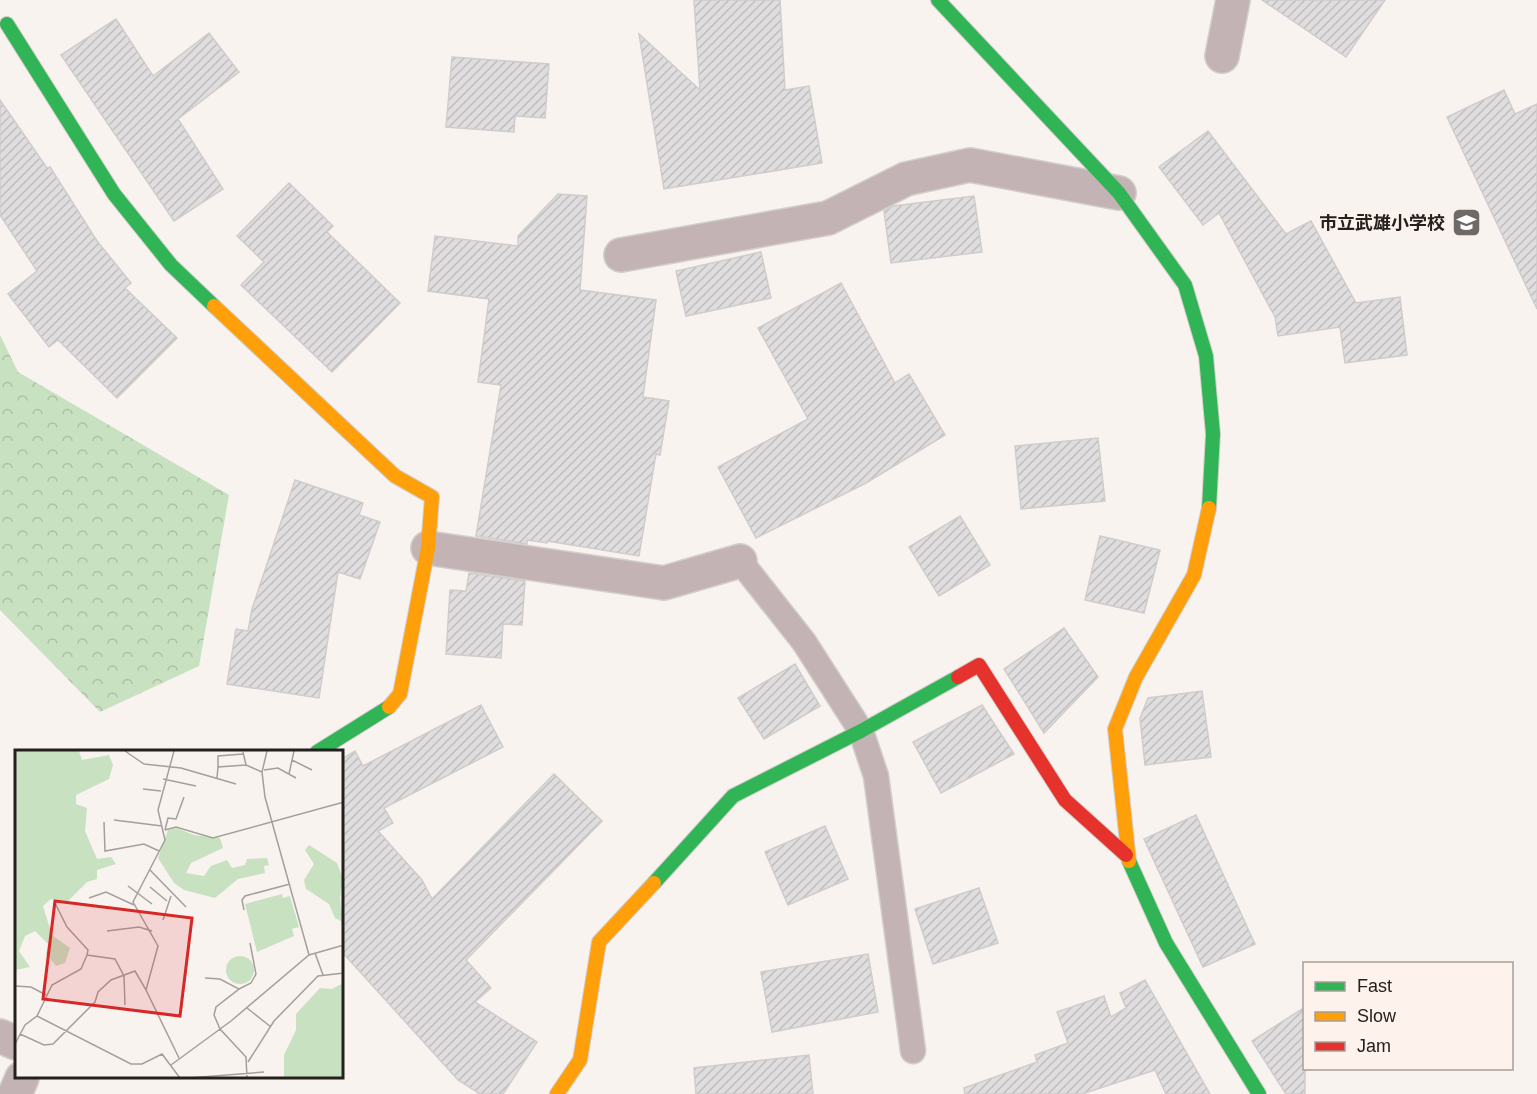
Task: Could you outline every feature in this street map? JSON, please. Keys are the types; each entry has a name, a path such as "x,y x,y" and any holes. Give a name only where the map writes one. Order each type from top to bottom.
{"street":[{"path":"938,0 1119,193 1185,285 1206,356 1213,434 1210,505 1194,575 1136,676 1115,729 1126,855 1166,943 1259,1094"},
{"path":"1222,56 1233,0"},
{"path":"7,24 114,194 171,265 394,476 432,497 428,548 400,694 384,712 320,750"},
{"path":"621,255 828,218 906,179 970,165 1119,193"},
{"path":"428,548 664,583 740,561"},
{"path":"557,1094 580,1060 599,942 733,796 861,731 979,665 1065,800 1126,855"},
{"path":"0,1036 15,1043"},
{"path":"15,1094 21,1079"}],"lane":[{"path":"740,561 804,642 861,731 876,776 914,1051"}],"green space":[{"path":"0,335 18,372 229,495 199,666 100,712 0,610"}],"building":[{"path":"694,0 780,0 785,90 809,86 822,163 664,189 639,34 700,90"},
{"path":"1262,0 1385,0 1346,57"},
{"path":"116,19 153,76 209,33 239,72 178,119 223,189 174,221 61,55"},
{"path":"452,57 549,64 545,118 515,116 514,132 446,127"},
{"path":"1504,90 1515,114 1537,104 1537,309 1447,117"},
{"path":"0,100 47,168 50,167 97,241 131,283 125,288 177,338 117,398 58,340 49,347 8,294 37,271 0,215"},
{"path":"1208,131 1286,234 1311,221 1356,303 1400,297 1407,355 1345,363 1340,327 1278,336 1275,317 1219,213 1203,225 1159,167"},
{"path":"289,183 333,226 327,232 400,303 332,372 241,285 264,262 237,236"},
{"path":"558,194 587,196 580,290 656,300 643,397 669,401 660,455 656,454 639,556 547,541 547,543 527,540 527,544 476,536 501,385 478,382 489,299 428,291 435,236 518,246 518,236"},
{"path":"974,196 982,252 891,263 884,211 893,206"},
{"path":"761,252 771,298 686,316 676,271"},
{"path":"841,283 895,383 909,374 945,435 866,483 756,538 718,467 808,419 758,328"},
{"path":"1098,438 1105,501 1021,509 1015,446"},
{"path":"295,480 363,503 359,515 380,522 360,579 338,572 319,698 227,684 236,629 248,631 252,609"},
{"path":"960,516 990,565 939,596 909,547"},
{"path":"1100,536 1160,550 1144,613 1085,600"},
{"path":"469,573 525,581 522,625 503,624 501,658 446,654 450,590 466,591"},
{"path":"1064,628 1098,677 1044,733 1004,669"},
{"path":"795,664 820,706 764,739 738,698"},
{"path":"1202,691 1211,757 1145,765 1140,718 1148,698"},
{"path":"481,705 503,747 384,808 393,823 378,831 422,880 432,899 554,774 602,821 466,960 491,988 475,1002 537,1042 503,1094 480,1094 458,1080 344,954 344,758 355,751 363,766"},
{"path":"982,705 1014,754 941,793 913,742"},
{"path":"1196,815 1255,944 1203,967 1144,839"},
{"path":"825,826 848,879 788,905 765,852"},
{"path":"979,888 998,943 933,964 915,909"},
{"path":"868,954 878,1012 772,1032 761,972"},
{"path":"1145,980 1210,1094 1166,1094 1155,1070 1082,1094 965,1094 964,1088 1037,1062 1035,1055 1068,1043 1057,1012 1104,996 1111,1017 1126,1008 1120,993"},
{"path":"1303,1008 1305,1094 1286,1094 1252,1041"},
{"path":"809,1055 813,1094 696,1094 694,1068"}],"traffic: fast":[{"path":"938,0 1119,193 1185,285 1206,356 1213,434 1209,508"},
{"path":"7,24 114,194 171,265 214,306"},
{"path":"654,883 733,796 861,731 958,677"},
{"path":"320,750 389,707"},
{"path":"1129,861 1166,943 1259,1094"}],"traffic: slow":[{"path":"214,306 395,476 432,497 428,548 400,694 389,707"},
{"path":"1129,861 1115,729 1136,677 1194,575 1209,508"},
{"path":"557,1094 580,1060 599,942 654,883"}],"traffic: jam":[{"path":"958,677 979,665 1065,800 1126,855"}],"place":[{"name":"市立武雄小学校","path":"1466,223"}]}
